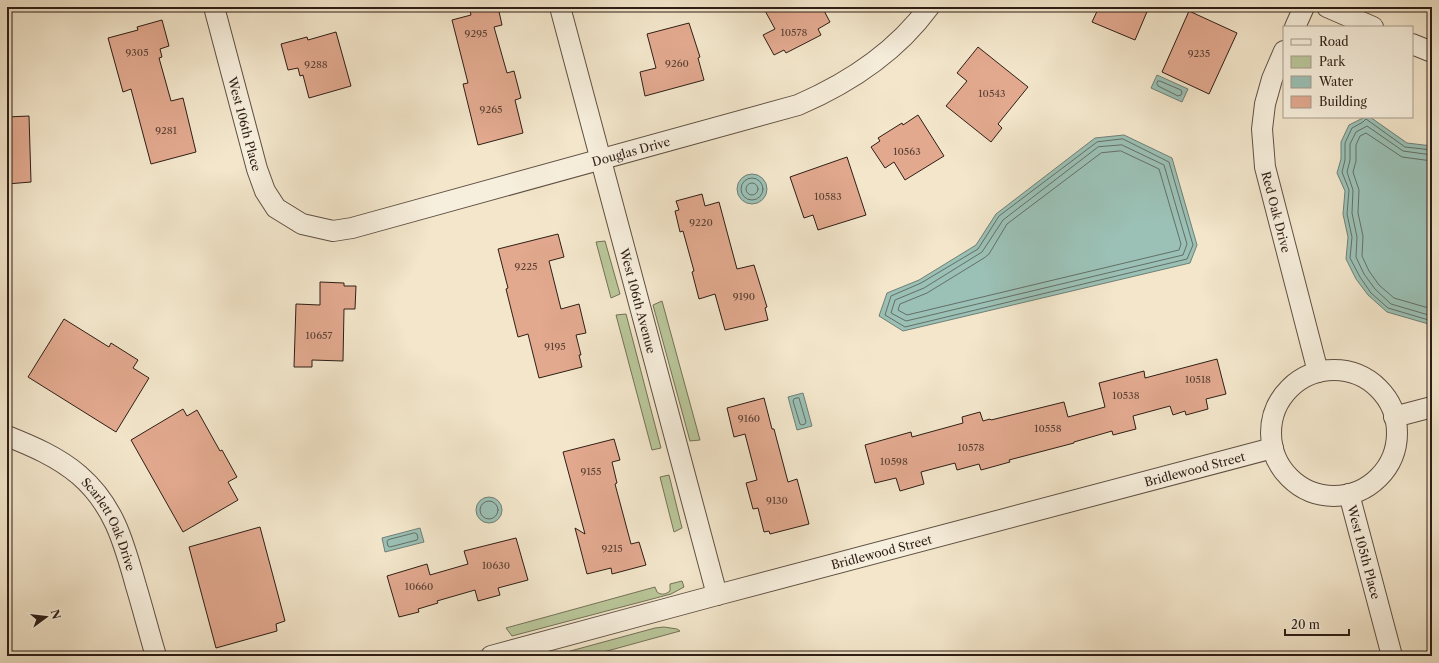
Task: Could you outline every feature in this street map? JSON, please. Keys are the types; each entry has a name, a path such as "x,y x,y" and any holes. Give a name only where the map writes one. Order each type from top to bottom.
{"street":[{"name":"West 106th Place","path":"214,7 257,169 265,191 276,208 302,224"},
{"name":"West 106th Avenue","path":"560,7 717,595"},
{"name":"Douglas Drive","path":"302,224 333,231 352,228 798,105 819,96 847,80 887,52 906,35 929,7"},
{"path":"1295,26 1304,7"},
{"path":"1327,7 1371,26"},
{"path":"1413,44 1432,52"},
{"name":"Red Oak Drive","path":"1283,53 1272,79 1265,104 1262,129 1264,161 1318,372"},
{"path":"1327,370 1340,371 1362,377 1383,394 1394,417 1396,438 1395,448 1388,466 1375,481 1359,491 1340,496 1320,495 1302,487 1287,475 1276,458 1273,448 1271,429 1280,401 1289,389 1300,380 1318,372 1327,370"},
{"path":"1394,417 1432,407"},
{"name":"Scarlett Oak Drive","path":"7,436 45,452 62,462 79,474 106,505 118,526 127,553 156,656"},
{"name":"Bridlewood Street","path":"491,656 1273,448"},
{"name":"West 105th Place","path":"1349,494 1392,656"}],"green space":[{"path":"605,241 620,294 611,298 596,242"},
{"path":"662,301 700,440 690,441 653,305"},
{"path":"626,314 661,448 652,450 616,315"},
{"path":"669,475 682,528 674,532 660,477"},
{"path":"682,581 684,587 671,594 512,636 506,628 655,587 657,592 665,594 670,591 670,584"},
{"path":"664,627 677,629 680,631 589,656 552,656 655,628"}],"water":[{"path":"1157,75 1188,89 1182,102 1151,88"},
{"path":"1363,118 1371,118 1407,143 1432,146 1432,325 1387,312 1368,295 1356,279 1346,259 1348,237 1343,214 1345,191 1337,173 1341,159 1341,142 1349,125"},
{"path":"1124,135 1172,158 1197,245 1190,263 903,331 879,316 887,293 919,280 976,245 996,214 1095,138"},
{"path":"752,174 763,178 767,189 763,200 752,204 741,200 737,189 741,178"},
{"path":"803,393 812,426 797,430 788,397"},
{"path":"489,497 498,501 502,510 498,519 489,523 480,519 476,510 480,501"},
{"path":"420,528 424,542 385,552 382,538"}],"building":[{"path":"469,7 498,7 502,25 494,27 507,73 514,71 521,98 515,100 523,133 478,145 463,84 468,83 452,20 471,15"},
{"path":"763,7 822,7 830,22 818,29 821,35 786,53 784,50 774,55 763,35 775,29"},
{"path":"1099,7 1149,7 1135,40 1092,22"},
{"path":"1189,11 1237,33 1209,94 1162,72"},
{"path":"162,20 169,46 160,49 162,57 159,58 171,101 183,98 196,152 151,164 131,89 123,92 108,38 138,30 137,27"},
{"path":"689,23 700,57 698,58 704,80 645,96 640,72 656,68 647,34"},
{"path":"336,32 351,86 309,98 303,75 300,76 298,68 288,70 281,44 307,37 308,40"},
{"path":"978,47 1028,87 998,124 1002,128 991,142 946,106 967,81 957,73"},
{"path":"918,115 944,156 905,180 894,162 885,168 871,147 880,141 878,138"},
{"path":"29,116 31,182 7,184 7,117"},
{"path":"847,157 866,215 818,230 813,215 804,218 790,177"},
{"path":"702,194 705,206 719,202 737,269 754,265 767,307 765,308 768,320 725,330 715,294 699,299 692,272 694,271 683,231 680,232 675,211 679,210 676,201"},
{"path":"558,234 564,257 549,261 561,309 579,304 586,333 576,335 581,355 579,355 582,367 539,378 528,334 518,337 498,249"},
{"path":"320,282 344,283 344,286 356,286 355,309 344,309 343,361 312,360 312,367 294,367 296,304 320,305"},
{"path":"64,319 109,347 111,343 138,360 133,368 149,378 116,432 28,377"},
{"path":"1217,359 1226,394 1206,399 1208,409 1186,415 1185,411 1173,415 1170,406 1133,416 1136,429 1113,435 1112,431 1074,443 1009,460 1010,462 981,470 979,464 957,470 955,463 921,472 924,484 900,491 896,478 875,483 865,445 911,432 912,437 963,423 962,417 980,412 983,421 1064,402 1068,417 1105,407 1099,383 1144,371 1145,378"},
{"path":"764,398 788,482 797,479 809,524 770,534 769,531 764,532 758,508 753,509 746,483 757,480 745,434 734,437 727,408"},
{"path":"183,409 187,416 197,410 220,451 222,450 237,477 228,482 238,500 183,532 131,440"},
{"path":"614,439 620,460 612,462 617,483 615,484 631,544 639,542 646,565 612,574 611,568 587,574 575,528 585,534 563,452"},
{"path":"260,527 285,621 276,624 277,631 216,648 189,547"},
{"path":"516,538 528,580 498,588 500,595 478,601 475,590 437,601 438,603 418,609 419,612 399,617 387,576 427,564 430,575 468,564 464,551"}]}
